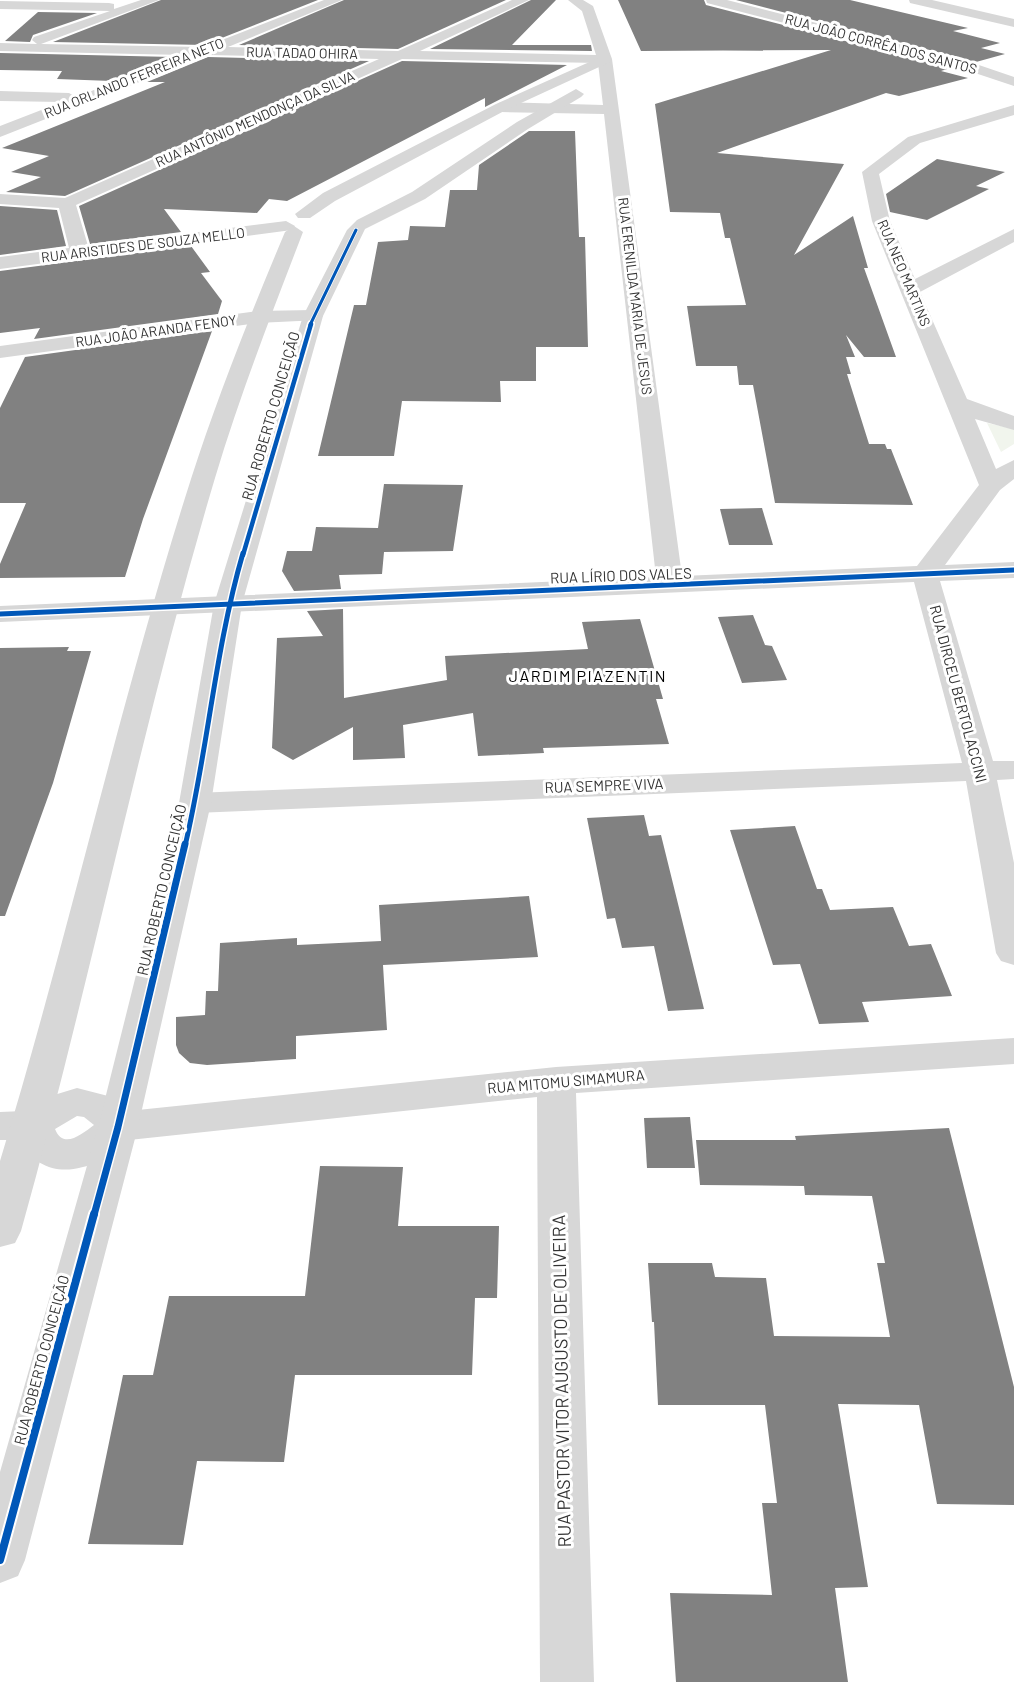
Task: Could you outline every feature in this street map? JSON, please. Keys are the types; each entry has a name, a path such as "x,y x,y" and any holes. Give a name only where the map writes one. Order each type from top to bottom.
{"street":[{"path":"17,47 153,0"},
{"name":"RUA ORLANDO FERREIRA NETO","path":"0,132 201,51 336,0"},
{"name":"RUA ANTÔNIO MENDONÇA DA SILVA","path":"67,203 523,0"},
{"path":"569,0 583,2"},
{"name":"RUA JOÃO CORRÊA DOS SANTOS","path":"712,0 971,67 1014,82"},
{"path":"915,0 1014,23"},
{"name":"RUA ERENILDA MARIA DE JESUS","path":"583,2 606,68 670,586"},
{"path":"0,5 132,7"},
{"name":"RUA TADAO OHIRA","path":"0,47 399,55 606,68"},
{"path":"0,1231 16,1126 164,607 257,317 305,229 329,197 501,107 606,68"},
{"path":"305,229 396,210 606,68"},
{"path":"0,96 80,99"},
{"path":"501,107 612,110"},
{"name":"RUA NEO MARTINS","path":"991,485 881,221 870,172 914,140 1014,110"},
{"path":"410,156 463,165"},
{"path":"0,199 67,203 80,253"},
{"path":"305,229 350,220"},
{"name":"RUA ROBERTO CONCEIÇÃO","path":"0,1560 118,1127 195,803 228,604 313,316 350,220"},
{"name":"RUA ARISTIDES DE SOUZA MELLO","path":"0,263 305,229"},
{"path":"911,289 1014,235"},
{"name":"RUA JOÃO ARANDA FENOY","path":"0,352 257,317 313,316"},
{"path":"958,404 989,417 1014,423"},
{"path":"925,574 991,485 1014,467"},
{"name":"RUA LÍRIO DOS VALES","path":"0,614 1014,570"},
{"name":"RUA DIRCEU BERTOLACCINI","path":"925,574 980,771 1014,952"},
{"name":"RUA SEMPRE VIVA","path":"195,803 1014,770"},
{"name":"RUA MITOMU SIMAMURA","path":"118,1127 556,1081 1014,1051"},
{"name":"RUA PASTOR VITOR AUGUSTO DE OLIVEIRA","path":"556,1081 567,1682"},
{"path":"16,1126 44,1146 61,1154 86,1152 118,1127"}],"shaded area":[{"path":"987,423 1014,429 1014,444 1001,452"}],"building":[{"path":"161,0 318,0 204,45 53,42"},
{"path":"344,0 506,0 398,49 239,45"},
{"path":"531,0 556,0 512,45 591,45 592,51 430,49"},
{"path":"618,0 704,0 706,5 950,68 941,71 968,78 899,96 886,93 717,153 844,164 794,255 853,216 868,268 864,268 896,357 864,357 846,335 855,357 846,357 851,374 847,374 869,444 885,444 887,449 891,449 913,505 775,503 753,385 739,385 737,366 696,366 687,306 746,305 730,238 725,238 720,213 670,212 655,104 831,50 641,51"},
{"path":"736,0 850,0 968,28 953,31 1000,43 981,48 1005,54 976,62"},
{"path":"38,12 97,13 33,35 30,42 5,41"},
{"path":"0,53 173,57 112,81 57,79 62,71 0,70"},
{"path":"208,57 369,61 65,196 6,192 41,177 11,172 49,156 2,148 165,82 147,82"},
{"path":"402,61 567,65 485,107 485,98 287,201 269,199 257,213 164,209 181,232 90,244 79,206"},
{"path":"529,131 575,131 579,237 585,237 588,347 536,347 536,381 500,381 501,402 402,401 394,456 318,456 354,305 366,305 378,242 408,240 410,226 445,227 450,190 477,190 479,165"},
{"path":"937,159 1005,172 976,186 989,189 927,220 890,212 886,194"},
{"path":"0,206 57,210 66,246 0,255"},
{"path":"191,246 210,272 201,273 222,301 218,314 34,339 40,328 0,333 0,271"},
{"path":"212,331 143,519 125,577 0,578 0,564 26,503 0,503 0,408 25,357"},
{"path":"384,484 463,485 453,551 384,552 382,574 339,575 341,589 294,591 282,571 287,551 312,551 316,527 378,528"},
{"path":"762,508 773,545 729,545 720,509"},
{"path":"343,609 344,698 447,680 445,656 588,649 582,622 640,619 663,699 656,699 669,744 543,748 544,753 478,756 473,713 403,725 405,758 353,760 353,727 293,760 272,748 277,638 323,636 307,611"},
{"path":"753,615 765,645 772,646 787,680 742,683 718,617"},
{"path":"69,647 67,651 91,651 53,783 5,916 0,916 0,648"},
{"path":"644,815 649,836 661,835 704,1009 668,1011 654,946 622,948 615,918 607,919 587,818"},
{"path":"795,826 817,889 822,889 830,910 893,907 909,946 931,944 952,996 862,1002 869,1022 819,1024 800,964 773,965 730,830"},
{"path":"529,896 538,957 383,965 387,1030 296,1036 296,1059 207,1065 190,1063 179,1053 176,1045 176,1017 205,1015 206,991 218,991 220,943 297,938 297,945 381,941 379,905"},
{"path":"690,1117 695,1168 647,1168 644,1118"},
{"path":"949,1128 1014,1387 1014,1505 937,1504 919,1405 838,1404 868,1587 835,1588 848,1682 676,1682 670,1593 772,1595 762,1503 777,1503 765,1405 658,1405 654,1322 652,1322 648,1263 712,1263 715,1277 766,1278 774,1336 890,1337 877,1263 885,1263 872,1196 805,1195 804,1186 700,1185 696,1140 796,1140 795,1136"},
{"path":"320,1166 403,1167 398,1226 499,1226 497,1298 475,1298 472,1375 295,1375 284,1462 197,1461 183,1545 88,1544 123,1375 153,1375 169,1296 305,1296"}],"cycle path":[{"path":"0,1560 118,1127 195,803 228,604 313,316 356,230"},
{"path":"0,614 1014,570"}],"district":[{"name":"JARDIM PIAZENTIN","path":"588,676"}]}
